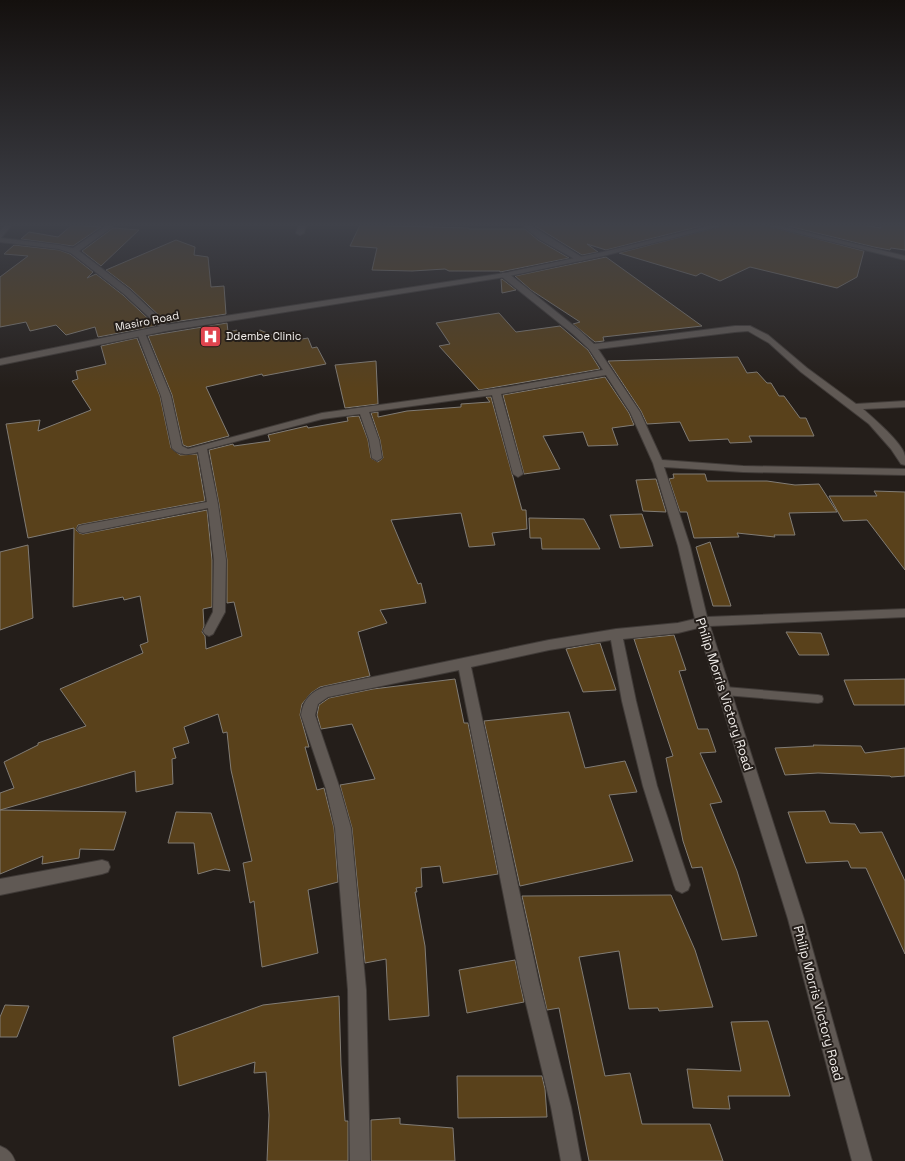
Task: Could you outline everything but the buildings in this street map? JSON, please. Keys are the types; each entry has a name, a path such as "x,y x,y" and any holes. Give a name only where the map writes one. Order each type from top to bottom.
{"street":[{"path":"110,279 127,292 166,328"},
{"name":"Masiro Road","path":"0,362 141,332 484,279"},
{"name":"Philip Morris Victory Road","path":"509,279 576,332 592,348 635,412 658,463 684,546 702,622 796,919 862,1161"},
{"path":"592,348 729,329 749,329 766,337 803,369 876,425 905,462"},
{"path":"141,332 166,396 177,448 187,452 322,416 496,392 609,372"},
{"path":"496,392 518,474"},
{"path":"854,407 905,404"},
{"path":"363,410 374,440 377,458"},
{"path":"202,449 213,504 220,560 220,612 209,631"},
{"path":"658,463 743,469 905,472"},
{"path":"83,529 213,504"},
{"path":"360,1161 357,990 343,828 333,789 308,715 309,705 315,697 325,692 464,664 549,644 616,634 670,629 702,622 905,613"},
{"path":"616,634 629,701 650,786 682,885"},
{"path":"464,664 530,983 561,1107 571,1161"},
{"path":"0,887 102,867"},
{"path":"0,1156 6,1161"}],"lane":[{"path":"725,691 818,699"}],"place":[{"name":"Ddembe Clinic","path":"211,336"}]}
